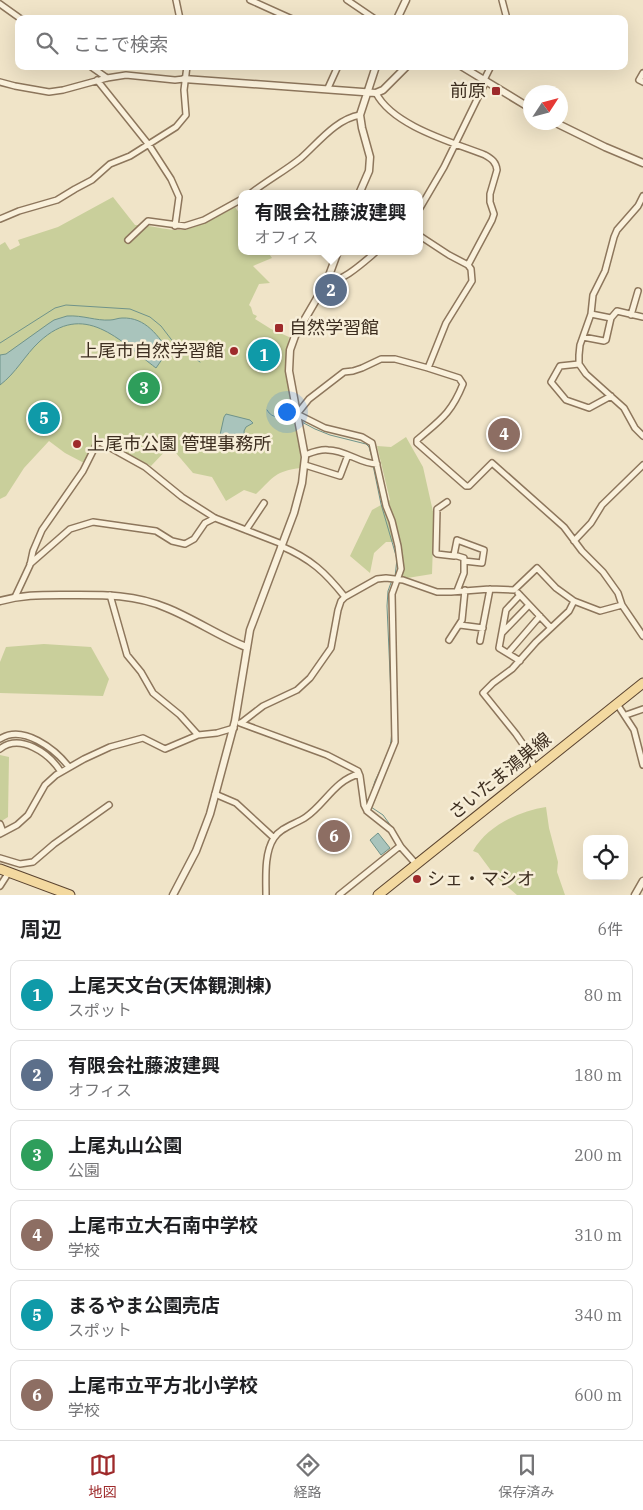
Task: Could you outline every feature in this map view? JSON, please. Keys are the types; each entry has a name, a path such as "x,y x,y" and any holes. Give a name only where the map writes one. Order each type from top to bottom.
{"main road":[{"name":"さいたま鴻巣線","path":"378,895 643,683"},
{"path":"4,870 70,895"}],"street":[{"path":"176,0 179,15"},
{"path":"250,0 283,15"},
{"path":"347,0 369,15"},
{"path":"399,15 406,0"},
{"path":"502,0 507,15"},
{"path":"0,4 15,15"},
{"path":"96,70 107,78"},
{"path":"0,219 19,211 57,200 92,180 110,164 130,156 176,127 186,115 184,79 186,70"},
{"path":"328,88 336,70"},
{"path":"361,190 369,171 370,157 360,116 375,70"},
{"path":"0,82 49,92 126,74 174,80 184,79 328,88 376,93 383,90 404,70"},
{"path":"468,70 523,104"},
{"path":"423,203 444,167 489,70"},
{"path":"643,73 639,80 643,82"},
{"path":"97,80 149,145 171,179 179,197 175,226"},
{"path":"376,93 387,108 397,116 434,136 485,155 492,159 496,165 490,202 494,214 468,265"},
{"path":"255,190 301,158 339,125 351,118 360,116"},
{"path":"568,129 643,163"},
{"path":"643,196 638,206 617,230 604,271 595,290 591,314 579,350 579,364 586,374 624,408 635,428 643,436"},
{"path":"128,240 148,221 186,226 204,220 238,202"},
{"path":"423,238 472,269 472,281 446,323 428,368"},
{"path":"173,895 200,843 237,724 246,647 254,616 294,513 302,483 305,455 289,371 290,350 294,336 327,281 337,255"},
{"path":"327,281 330,282 338,279 357,268 372,255"},
{"path":"631,315 638,292"},
{"path":"583,337 606,340 610,318 616,311 643,318"},
{"path":"591,314 610,318"},
{"path":"297,414 309,399 336,377 344,372 362,368 376,360 395,359 459,378 463,384 448,413 417,440 417,443 466,486 469,486 492,463 564,528 603,572 618,593 622,605 643,636"},
{"path":"579,364 560,366 551,382 566,400 589,408 611,396"},
{"path":"297,414 325,428 370,441 374,446 386,506 392,521 401,558 401,569 392,594 395,742 367,810"},
{"path":"15,596 30,565 33,551 42,530 83,470 97,443 100,442 145,467 188,501 215,518 282,545 316,565 329,576 346,596"},
{"path":"305,455 319,450 328,450 371,464 378,464"},
{"path":"305,465 340,476 348,455"},
{"path":"574,541 591,523 602,505 643,465"},
{"path":"447,502 437,509 436,553 464,558 464,573 457,591"},
{"path":"246,530 264,503"},
{"path":"30,565 70,529 86,523 93,522 156,531 168,539 185,544 194,539 206,523 215,518"},
{"path":"454,556 457,540 484,550 482,563 464,561"},
{"path":"514,590 537,568 556,588 574,601 600,611 622,605"},
{"path":"0,824 2,833 17,825 28,815 45,785 69,767 110,747 124,745 139,739 148,740 165,749 198,734 218,733 237,724 263,706 297,690 310,678 331,648 341,601 346,596 377,579 398,579 437,592 490,589 514,590 551,628"},
{"path":"480,641 490,589"},
{"path":"449,640 462,620 465,590"},
{"path":"0,601 15,596 110,594 134,598 166,607 246,647"},
{"path":"110,594 127,655 141,672 153,694 180,715 198,734"},
{"path":"520,595 507,608 500,648 520,661"},
{"path":"534,769 527,750 483,693 492,683 520,661 536,642 569,611 574,601"},
{"path":"502,633 529,605"},
{"path":"508,653 540,616"},
{"path":"460,625 483,628"},
{"path":"617,704 626,715 634,730 643,765"},
{"path":"626,715 643,709"},
{"path":"237,724 327,755 358,771 362,799 367,810 391,830 400,846 416,864"},
{"path":"0,738 8,734 27,736 54,750 69,767"},
{"path":"0,750 12,742 20,742 50,758 61,772"},
{"path":"266,895 269,852 274,838 284,829 308,816 349,776 359,774"},
{"path":"215,794 236,803 274,838"},
{"path":"0,858 20,864 33,862 54,844 109,806"},
{"path":"339,895 400,846"},
{"path":"0,886 4,870"},
{"path":"635,895 643,881"}],"green space":[{"path":"113,197 135,225 171,230 194,227 235,207 238,211 238,255 270,255 272,258 253,266 270,283 259,284 249,305 253,314 257,316 255,319 289,337 285,368 298,431 302,458 301,468 280,473 256,494 244,490 226,501 212,477 193,473 170,446 151,466 97,438 84,463 65,453 49,441 24,468 6,496 0,499 0,245 5,242 10,250 20,245 18,240 58,227"},
{"path":"406,437 423,467 434,516 432,574 401,579 403,562 400,542 386,542 374,553 370,573 350,556 372,510 390,500 377,446 391,447"},
{"path":"44,644 91,647 109,679 103,696 0,693 0,662 6,647"},
{"path":"0,755 9,757 8,817 0,822"},
{"path":"546,807 549,828 558,862 557,872 565,895 517,895 495,876 478,853 473,851 479,842 495,827 525,812"}],"water":[{"path":"67,316 105,320 120,318 138,321 151,329 171,354 165,355 156,368 115,336 86,324 71,324 55,330 39,342 0,385 0,355 6,354 54,320"},
{"path":"226,414 250,420 253,423 246,427 244,431 245,441 239,446 238,451 230,449 220,435"},
{"path":"378,833 390,848 381,855 370,840"}],"waterway":[{"path":"0,343 55,308 66,305 130,309 150,317 161,326 174,343 200,362"},
{"path":"267,410 275,417 294,419"},
{"path":"300,421 330,435 366,444 369,447 373,461"},
{"path":"373,465 381,504 397,559 395,577"},
{"path":"392,580 388,591 387,606 392,718"},
{"path":"390,748 392,732"},
{"path":"369,801 375,781 386,758"},
{"path":"371,807 383,815 391,826"},
{"path":"397,836 403,845"}],"place":[{"name":"前原","path":"496,91"},
{"name":"有限会社藤波建興","path":"331,290"},
{"name":"自然学習館","path":"279,328"},
{"name":"上尾市自然学習館","path":"234,351"},
{"name":"上尾天文台(天体観測棟)","path":"264,355"},
{"name":"上尾丸山公園","path":"144,388"},
{"name":"まるやま公園売店","path":"44,418"},
{"name":"上尾市立大石南中学校","path":"504,434"},
{"name":"上尾市公園 管理事務所","path":"77,444"},
{"name":"上尾市立平方北小学校","path":"334,836"},
{"name":"シェ・マシオ","path":"417,879"}]}
